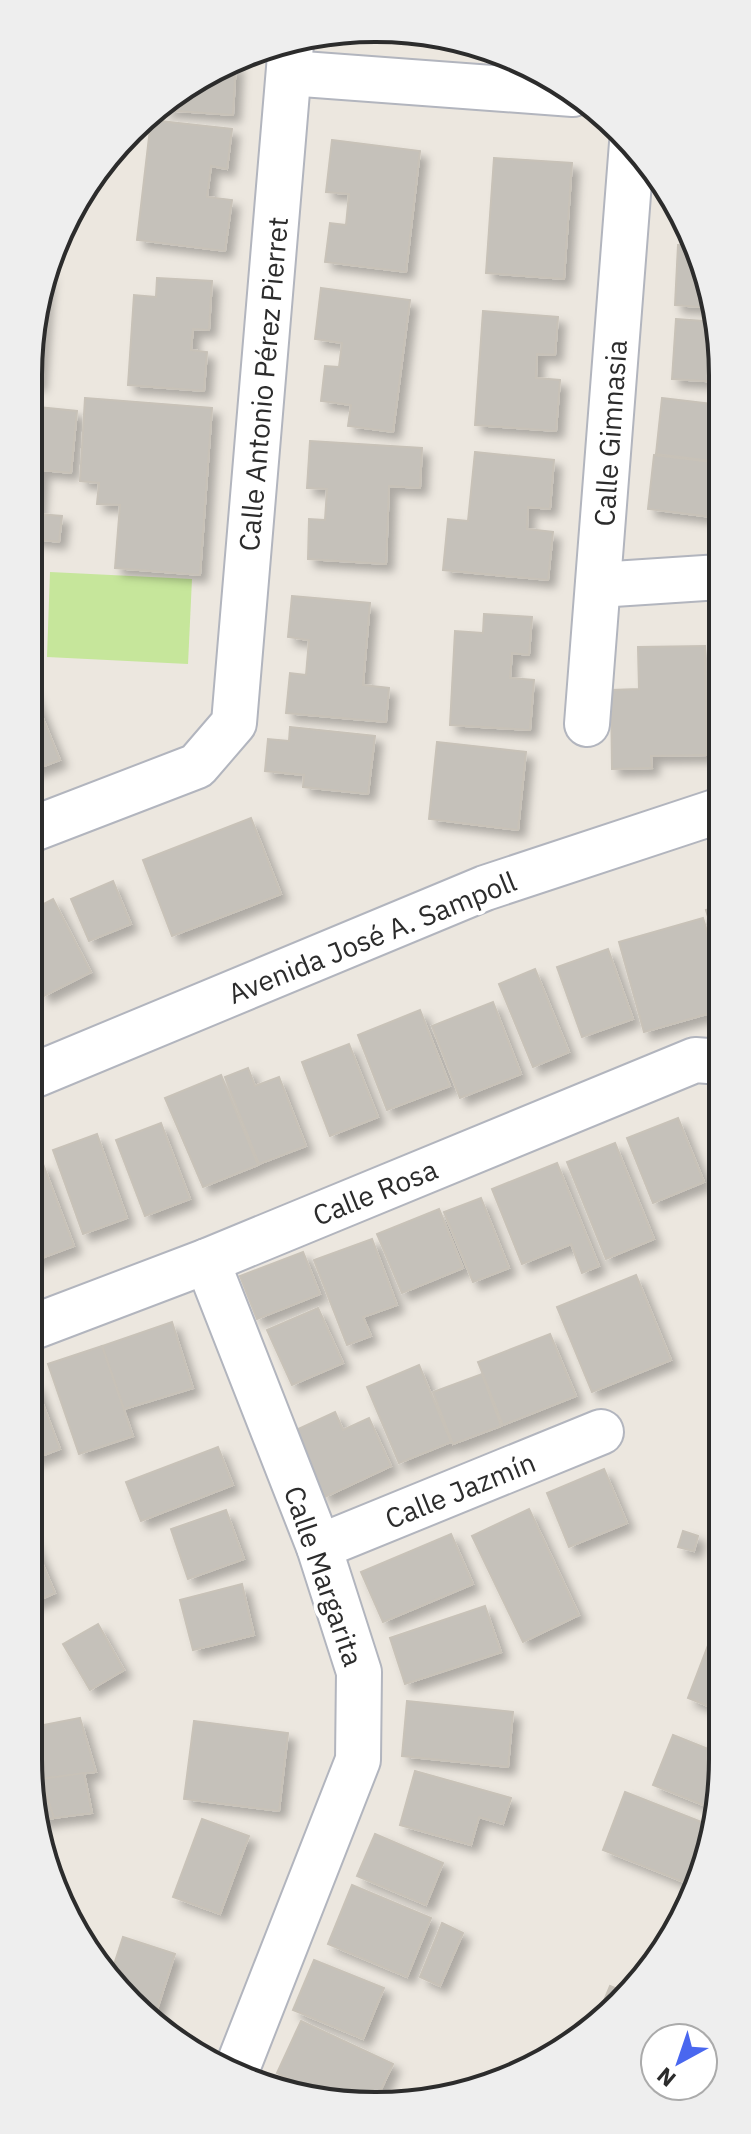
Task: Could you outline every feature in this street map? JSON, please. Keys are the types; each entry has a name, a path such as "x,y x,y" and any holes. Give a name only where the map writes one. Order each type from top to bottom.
{"street":[{"path":"290,58 549,91"},
{"name":"Calle Antonio Pérez Pierret","path":"42,826 197,766 234,723 290,58"},
{"name":"Calle Gimnasia","path":"587,724 631,161"},
{"path":"598,585 709,578"},
{"name":"Avenida José A. Sampoll","path":"42,1072 485,888 709,814"},
{"name":"Calle Rosa","path":"42,1324 207,1261 695,1060 709,1061"},
{"name":"Calle Margarita","path":"207,1261 319,1547 359,1672 358,1760 239,2063"},
{"name":"Calle Jazmín","path":"319,1547 601,1432"}],"green space":[{"path":"50,572 192,579 188,664 47,657"}],"building":[{"path":"235,73 233,115 172,111"},
{"path":"161,121 232,129 227,169 211,166 207,197 232,200 225,251 137,240 150,131"},
{"path":"332,140 420,151 406,272 325,262 330,223 346,225 349,194 326,192"},
{"path":"494,158 572,163 564,279 486,273"},
{"path":"678,245 683,245 702,307 675,305"},
{"path":"157,278 212,281 209,330 193,329 191,350 207,352 204,391 128,385 134,295 156,297"},
{"path":"321,288 410,300 393,432 348,426 351,405 321,401 325,366 339,367 342,343 315,339"},
{"path":"483,311 558,317 555,355 537,354 536,378 560,380 556,431 475,425"},
{"path":"676,319 705,321 709,381 672,379"},
{"path":"85,398 212,408 200,575 115,568 120,505 97,504 99,483 80,481"},
{"path":"662,398 709,404 709,461 656,454"},
{"path":"42,407 77,411 71,473 42,470"},
{"path":"310,441 422,448 420,488 389,486 386,564 308,559 309,519 325,520 327,489 307,488"},
{"path":"475,452 554,460 550,509 528,507 527,529 553,532 548,580 443,570 448,519 468,521"},
{"path":"654,455 709,462 709,517 648,509"},
{"path":"42,514 62,516 59,542 42,540"},
{"path":"292,596 370,603 363,685 389,688 386,722 286,713 290,673 306,675 309,640 288,637"},
{"path":"484,614 532,617 529,655 512,653 510,678 534,680 530,730 450,725 455,631 483,633"},
{"path":"705,646 707,755 651,756 652,768 612,769 611,690 639,689 638,647"},
{"path":"42,716 60,760 42,767"},
{"path":"290,727 375,736 368,794 303,787 304,775 265,771 268,739 289,741"},
{"path":"437,742 526,752 518,830 429,819"},
{"path":"251,818 281,894 172,936 143,860"},
{"path":"113,881 131,924 89,941 71,899"},
{"path":"53,899 91,972 44,996 42,992 42,905"},
{"path":"703,918 709,939 709,1013 644,1032 619,942"},
{"path":"608,949 633,1019 582,1037 557,967"},
{"path":"535,969 569,1052 533,1067 499,984"},
{"path":"493,1002 521,1074 460,1098 432,1026"},
{"path":"420,1010 450,1086 387,1110 358,1035"},
{"path":"349,1044 378,1117 330,1136 302,1062"},
{"path":"248,1068 255,1086 279,1077 306,1146 259,1164 225,1077"},
{"path":"221,1075 258,1165 203,1187 165,1098"},
{"path":"678,1118 704,1182 653,1203 627,1138"},
{"path":"161,1123 190,1199 145,1216 116,1140"},
{"path":"97,1134 127,1218 83,1234 53,1150"},
{"path":"615,1143 654,1239 606,1259 567,1162"},
{"path":"557,1163 599,1266 582,1273 571,1244 522,1264 492,1189"},
{"path":"42,1164 74,1246 42,1258"},
{"path":"481,1198 509,1268 473,1282 444,1212"},
{"path":"439,1209 463,1268 402,1293 377,1234"},
{"path":"372,1239 397,1305 363,1317 371,1336 347,1345 314,1260"},
{"path":"303,1252 320,1294 257,1319 240,1276"},
{"path":"636,1275 671,1360 592,1392 557,1307"},
{"path":"318,1308 343,1363 292,1385 267,1330"},
{"path":"172,1322 193,1388 124,1409 102,1346"},
{"path":"550,1334 576,1396 503,1425 478,1362"},
{"path":"102,1346 133,1436 79,1454 48,1364"},
{"path":"419,1365 451,1442 399,1463 367,1387"},
{"path":"482,1374 501,1426 453,1444 433,1392"},
{"path":"42,1401 60,1449 42,1456"},
{"path":"335,1412 343,1430 369,1418 391,1466 325,1497 294,1431"},
{"path":"218,1447 233,1485 141,1521 126,1482"},
{"path":"604,1469 627,1523 569,1547 547,1493"},
{"path":"529,1509 579,1615 523,1642 472,1536"},
{"path":"226,1510 244,1559 188,1579 171,1529"},
{"path":"683,1531 698,1536 694,1551 678,1547"},
{"path":"451,1534 473,1584 383,1622 361,1572"},
{"path":"42,1563 55,1593 42,1599"},
{"path":"242,1584 254,1635 193,1650 180,1600"},
{"path":"485,1606 501,1652 405,1684 390,1638"},
{"path":"98,1624 124,1670 90,1690 63,1644"},
{"path":"709,1643 709,1706 688,1698"},
{"path":"407,1701 513,1712 508,1767 402,1756"},
{"path":"80,1718 96,1772 43,1779 42,1725"},
{"path":"194,1721 288,1733 279,1811 184,1799"},
{"path":"673,1735 709,1749 705,1806 653,1785"},
{"path":"415,1771 511,1798 503,1824 479,1817 471,1845 400,1825"},
{"path":"84,1773 92,1813 54,1818 43,1779"},
{"path":"44,1787 54,1818 47,1819"},
{"path":"625,1792 703,1823 685,1883 603,1850"},
{"path":"202,1819 249,1836 220,1914 173,1897"},
{"path":"375,1834 443,1863 426,1905 357,1876"},
{"path":"352,1885 431,1918 407,1977 328,1944"},
{"path":"442,1923 463,1933 440,1986 420,1977"},
{"path":"123,1937 175,1954 157,2010 114,1965"},
{"path":"314,1960 384,1988 363,2039 293,2010"},
{"path":"610,1986 616,1988 611,1994 604,2001"},
{"path":"301,2021 393,2064 380,2092 310,2086 277,2073"}]}
